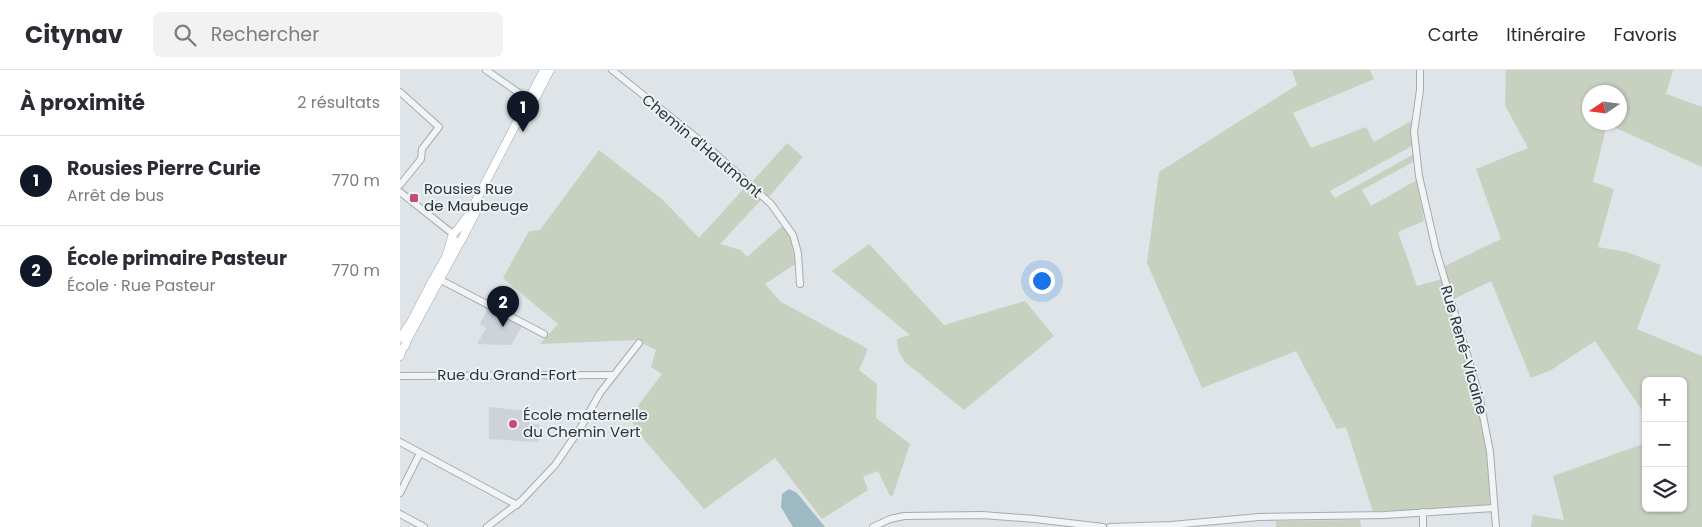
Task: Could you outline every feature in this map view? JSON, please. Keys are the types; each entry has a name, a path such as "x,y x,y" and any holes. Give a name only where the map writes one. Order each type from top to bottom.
{"main road":[{"path":"401,345 544,70"},
{"path":"529,100 550,70"}],"street":[{"name":"Chemin d'Hautmont","path":"612,70 620,73 708,146 771,204 793,235 798,253 800,284"},
{"name":"Rue René-Vicaine","path":"1420,70 1420,90 1414,132 1418,176 1444,279 1479,395 1490,452 1496,527"},
{"path":"489,71 529,100"},
{"path":"400,92 439,126 422,149 421,160 400,185"},
{"path":"400,192 456,236"},
{"path":"437,278 544,334"},
{"path":"487,527 517,505 541,482 581,427 600,393 639,343"},
{"name":"Rue du Grand-Fort","path":"400,376 614,375"},
{"path":"400,442 517,505"},
{"path":"400,493 420,453"},
{"path":"1110,527 1172,525 1259,517 1344,517 1494,508"},
{"path":"1423,512 1423,527"},
{"path":"400,514 424,527"},
{"path":"873,527 890,519 904,516 982,515 1104,527"}],"shaded area":[{"path":"488,308 522,326 511,345 477,344 486,328 480,324"},
{"name":"École maternelle du Chemin Vert","path":"489,407 528,411 526,420 531,424 540,425 538,442 489,439"}],"green space":[{"path":"1292,70 1370,70 1374,79 1293,113 1311,148 1366,127 1374,142 1411,121 1412,146 1330,191 1335,198 1414,154 1413,162 1362,190 1371,206 1417,180 1424,221 1398,232 1417,286 1442,279 1471,376 1480,416 1484,436 1491,505 1373,512 1346,427 1337,429 1296,351 1202,388 1147,263 1159,172 1297,85"},
{"path":"1506,70 1673,70 1666,94 1702,107 1702,167 1620,130 1627,130 1627,85 1582,85 1582,130 1606,130 1593,182 1614,189 1598,247 1627,252 1661,265 1637,329 1702,356 1702,527 1531,527 1533,515 1564,520 1553,476 1642,444 1642,512 1687,512 1687,377 1642,377 1642,410 1595,341 1551,370 1531,378 1491,281 1454,299 1445,266 1501,239 1476,169 1528,148 1505,105"},
{"path":"787,143 803,157 768,198 751,183"},
{"path":"599,150 663,200 699,238 747,185 762,199 720,244 741,250 747,257 783,225 792,242 795,264 765,284 781,302 868,349 859,370 877,384 876,418 910,444 893,495 890,496 878,471 863,477 868,490 822,519 775,458 704,509 646,442 629,418 662,374 651,367 656,350 636,340 540,344 558,324 503,278 529,231 540,230"},
{"path":"869,244 944,325 1025,301 1054,336 964,410 905,362 898,350 897,339 910,335 832,271"},
{"path":"1360,520 1361,527 1276,527 1276,521"}],"water":[{"path":"789,489 797,493 825,527 793,527 781,507 782,494"}],"place":[{"name":"Rousies Pierre Curie","path":"523,132"},
{"name":"Rousies Rue de Maubeuge","path":"414,198"},
{"name":"École primaire Pasteur","path":"503,327"},
{"name":"École maternelle du Chemin Vert","path":"513,424"}]}
